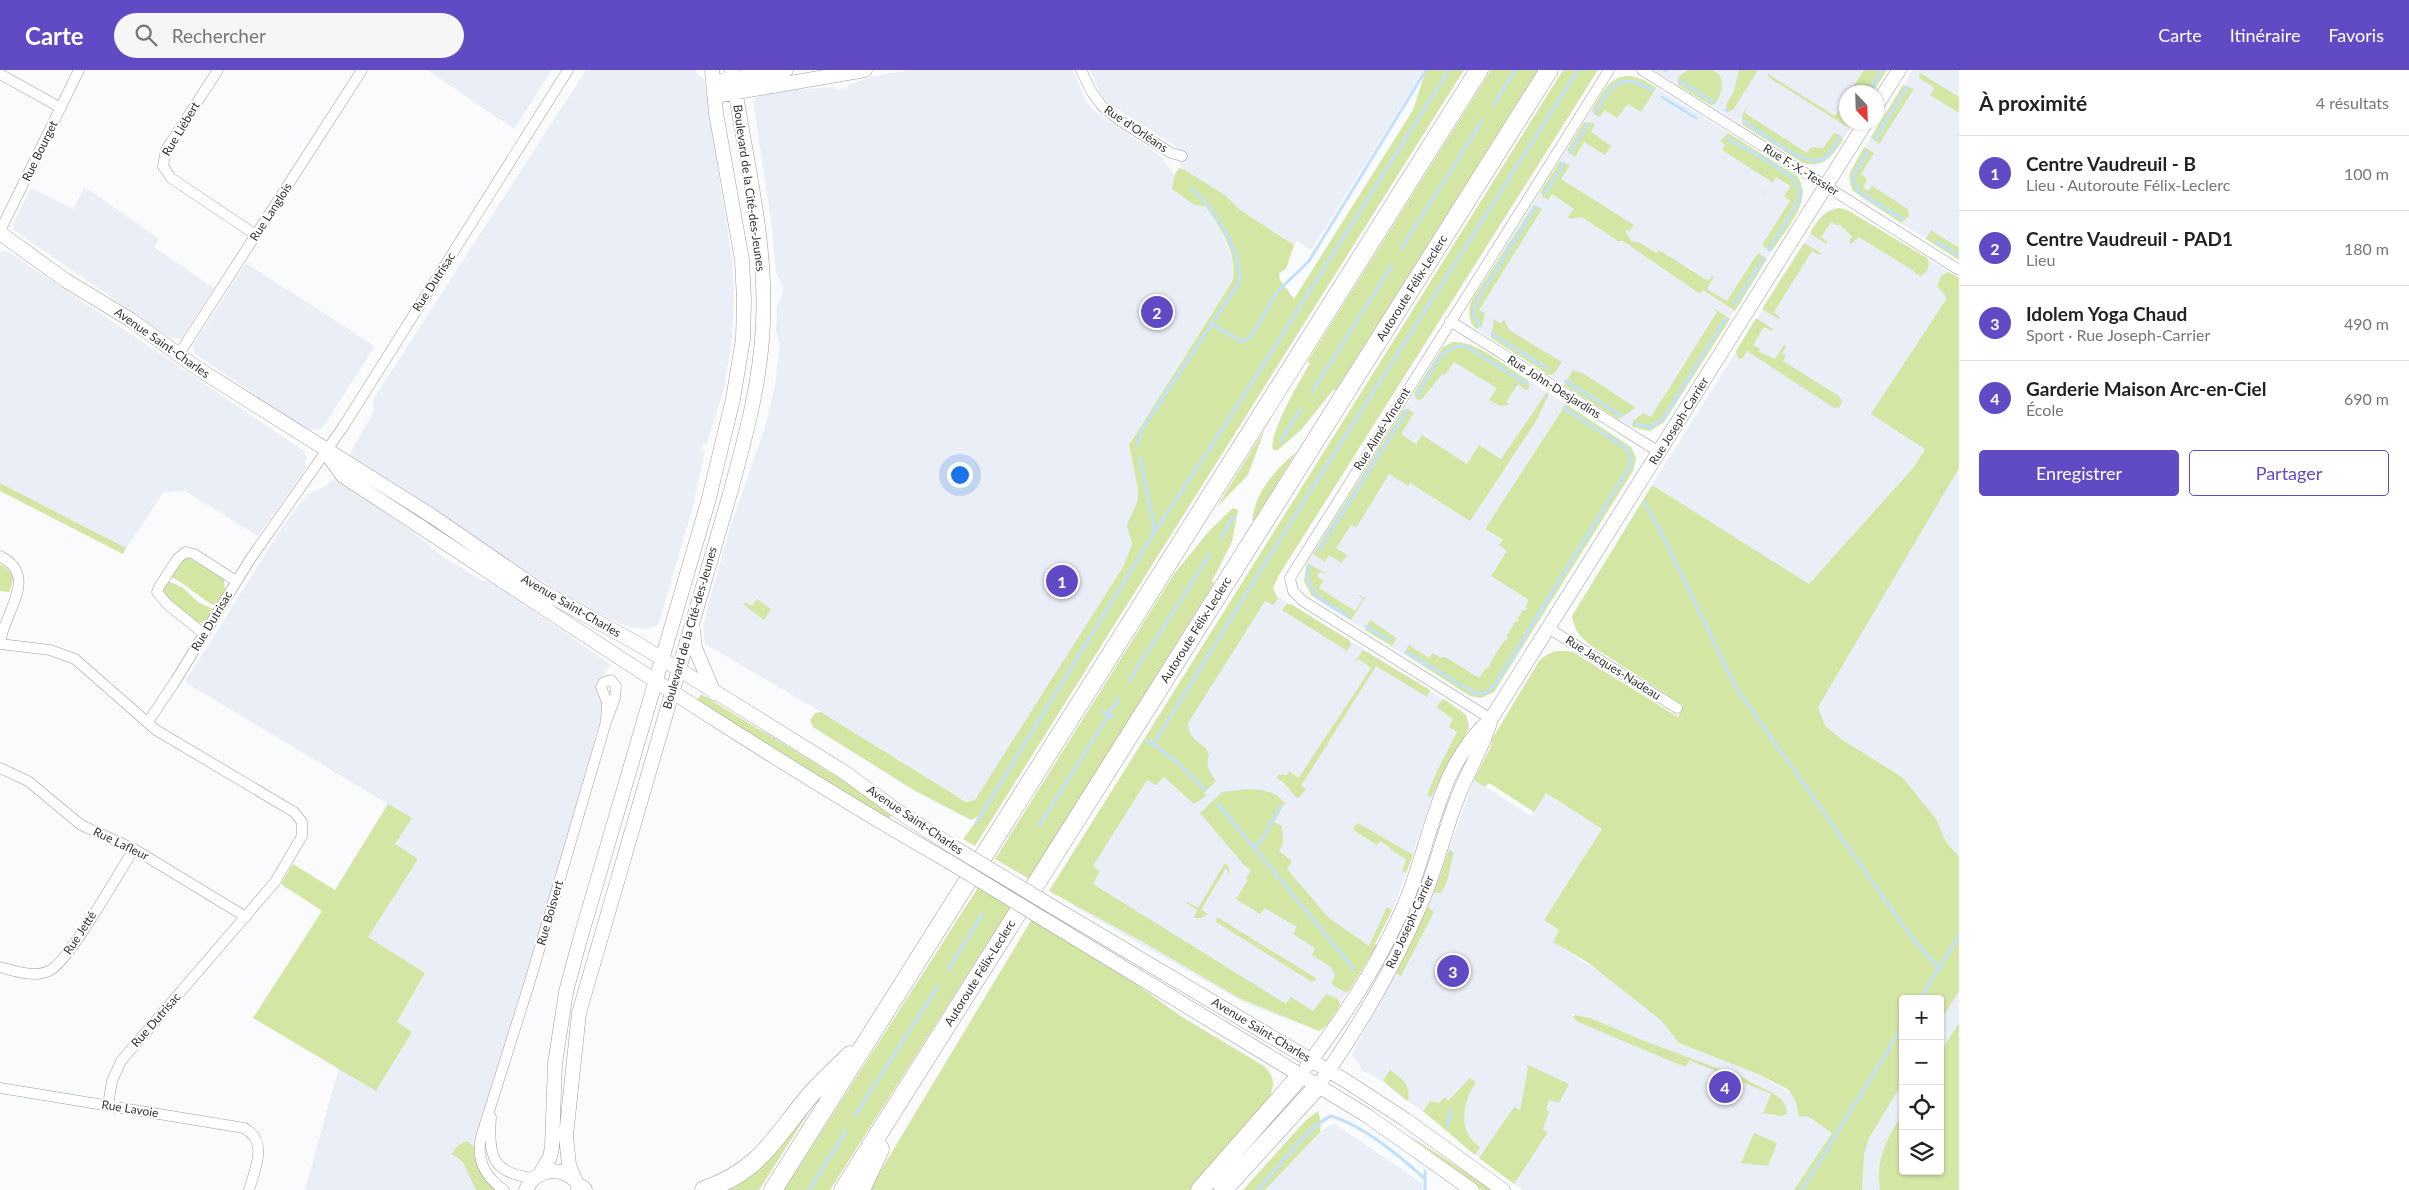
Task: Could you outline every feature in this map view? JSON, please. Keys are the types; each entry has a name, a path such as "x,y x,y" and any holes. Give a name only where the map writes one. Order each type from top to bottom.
{"highway":[{"path":"774,1190 1479,70"},
{"name":"Autoroute Félix-Leclerc","path":"843,1190 1549,70"},
{"path":"704,1190 737,1175 758,1160 777,1140 812,1093 874,1032"},
{"path":"1200,1190 1300,1076"},
{"path":"861,1190 914,1078"},
{"path":"1223,1190 1317,1087"}],"main road":[{"path":"713,83 786,70"},
{"path":"733,80 865,70"},
{"path":"1884,94 1900,70"},
{"name":"Boulevard de la Cité-des-Jeunes","path":"580,1187 568,1160 566,1136 579,1013 745,436 758,378 764,302 761,250 733,80"},
{"name":"Boulevard de la Cité-des-Jeunes","path":"526,1190 550,1156 553,1143 555,1064 566,992 711,489 733,399 743,339 742,260 713,83"},
{"name":"Rue Joseph-Carrier","path":"1317,1087 1386,977 1416,916 1429,884 1456,801 1485,740 1491,719 1861,130"},
{"name":"Avenue Saint-Charles","path":"0,232 56,274 104,302 197,368 432,516 538,589 662,659 844,772 896,810 955,848 1312,1060 1406,1120 1503,1190"},
{"name":"Avenue Saint-Charles","path":"326,451 336,469 343,476 655,682 1382,1126 1472,1190"},
{"path":"692,623 695,648 714,692"},
{"name":"Rue Joseph-Carrier","path":"1300,1076 1338,1023 1389,938 1407,898 1438,806 1454,768 1474,733 1491,719"},
{"path":"537,1176 550,1171 561,1172 580,1187"}],"street":[{"name":"Rue Bourget","path":"0,232 79,70"},
{"name":"Rue Liébert","path":"218,70 166,150 163,166 171,178 256,236"},
{"name":"Rue Langlois","path":"179,354 362,70"},
{"name":"Rue Dutrisac","path":"108,1105 112,1080 121,1060 271,888 298,845 304,830 301,820 294,812 156,730 148,722 236,581 326,451 568,70"},
{"name":"Rue d'Orléans","path":"1082,70 1094,97 1111,114 1171,153 1182,156"},
{"name":"Rue Aimé-Vincent","path":"1491,719 1304,601 1293,591 1290,578 1609,70"},
{"name":"Rue F.-X.-Tessier","path":"1642,70 1959,270"},
{"path":"0,74 61,108"},
{"name":"Rue John-Desjardins","path":"1450,321 1659,452"},
{"path":"204,634 162,600 157,592 159,587 178,558 186,552 194,554 236,581"},
{"path":"0,556 15,566 20,580 0,643 50,650 69,656 86,667 148,722"},
{"name":"Rue Jacques-Nadeau","path":"1548,628 1677,708"},
{"name":"Rue Boisvert","path":"504,1190 487,1174 480,1157 480,1137 492,1104 606,722"},
{"name":"Rue Lafleur","path":"0,768 33,785 81,825 134,848 246,917"},
{"name":"Rue Jetté","path":"0,967 36,974 48,972 61,962 134,848"},
{"name":"Rue Lavoie","path":"0,1091 108,1105 236,1126 248,1130 257,1139 259,1152 249,1190"},
{"name":"Rue Boisvert","path":"492,1104 489,1141 495,1162 509,1174 537,1176"}],"shaded area":[{"path":"427,70 552,70 514,129"},
{"path":"586,70 696,70 697,74 704,79 732,260 734,299 732,339 724,389 707,443 704,443 701,450 705,451 693,506 661,616 657,625 648,629 634,628 621,624 578,603 519,567 349,455 373,413 374,398"},
{"path":"909,70 1073,70 1086,101 1094,111 1159,155 1186,190 1206,207 1219,226 1234,263 1232,282 1129,445 1138,489 1138,500 1127,525 1132,545 1123,567 978,797 972,802 958,797 825,714 705,644 703,625 730,528 765,427 775,385 780,345 776,332 777,305 782,296 783,287 776,272 772,228 753,100 760,95 792,90 835,87 836,90 848,88 848,85 875,76"},
{"path":"1090,70 1424,70 1311,250 1297,241 1294,245 1240,210 1226,196 1181,168 1177,147 1108,103 1100,93"},
{"path":"1654,70 1887,70 1877,85 1839,85 1839,130 1849,130 1833,154 1824,162 1814,165 1803,163"},
{"path":"1913,70 1959,70 1959,260 1860,197 1850,185 1851,169 1875,130 1884,130 1884,116"},
{"path":"1631,76 1644,80 1797,176 1803,190 1800,206 1664,422 1650,431 1629,426 1476,329 1469,315 1472,300 1609,82 1619,77"},
{"path":"31,188 73,209 84,188 91,191 159,239 154,247 214,288 181,339 170,338 14,230 13,224"},
{"path":"1840,208 1849,211 1959,278 1925,448 1913,468 1808,585 1652,485 1819,220 1827,211"},
{"path":"6,250 304,451 307,459 305,465 307,467 258,536 185,491 164,492 126,548 0,483 0,252"},
{"path":"246,263 375,346 323,427 319,430 306,429 194,353 193,345"},
{"path":"1453,342 1471,345 1566,404 1485,529 1564,581 1494,692 1481,698 1470,696 1315,599 1304,581 1306,565 1312,553 1443,347"},
{"path":"1959,468 1959,905 1786,747"},
{"path":"334,478 405,526 442,556 482,581 490,580 611,665 597,683 596,687 603,699 603,711 538,936 475,1138 475,1161 483,1178 495,1190 305,1190 339,1067 376,1091 412,1032 397,1023 425,973 322,911 388,804 185,682 283,526 308,494 327,485"},
{"path":"1271,584 1273,591 1286,602 1416,681 1462,712 1469,723 1467,731 1438,781 1394,907 1375,944 1377,945 1327,1025 1319,1031 1245,1003 1073,906 1074,904 1068,900"},
{"path":"1474,780 1531,816 1546,793 1602,829 1544,920 1559,930 1553,942 1756,1073 1840,1121 1797,1190 1523,1190 1490,1166 1431,1117 1393,1091 1385,1082 1362,1071 1358,1062 1352,1056 1354,1050 1406,954 1428,907"},
{"path":"1959,961 1959,1190 1818,1190 1899,1059 1899,1175 1944,1175 1944,995 1938,995"},
{"path":"1335,1124 1422,1183 1423,1190 1265,1190 1320,1132"}],"green space":[{"path":"1426,70 1464,70 975,846 963,839 981,815 971,820 912,789 813,727 810,720 815,713 821,712 966,802 975,800 1123,567 1132,545 1127,525 1138,500 1138,489 1129,445 1232,282 1233,262 1223,233 1206,207 1193,204 1172,189 1175,174 1179,168 1185,170 1226,196 1240,210 1294,245 1286,269 1279,273 1280,280 1294,299 1413,110"},
{"path":"1491,70 1538,70 1336,390 1333,390 1302,429 1278,450 1273,450 1275,432 1293,393 1310,363 1307,362"},
{"path":"1563,70 1598,70 1279,575 1273,588 1278,599 1273,605 1265,601 1188,723 1191,735 1208,752 1208,768 1216,781 1204,793 1206,796 1194,804 1164,777 1156,785 1147,780 1093,866 1100,871 1093,884 1286,1004 1291,997 1313,1011 1326,994 1338,999 1340,1005 1327,1025 1319,1031 1239,998 1145,943 1049,891"},
{"path":"1688,70 1712,70 1717,72 1722,85 1720,95 1715,104 1710,105 1678,85 1678,77"},
{"path":"1739,70 1758,70 1733,110 1727,112 1726,105 1734,91"},
{"path":"1864,70 1887,70 1877,85 1854,85"},
{"path":"1920,73 1959,97 1959,113 1930,95 1935,88 1919,78"},
{"path":"1768,74 1835,116 1839,109 1839,122 1768,77"},
{"path":"1631,76 1644,80 1656,88 1641,112 1628,104 1617,118 1605,110 1600,117 1594,114 1592,110 1607,87 1617,79"},
{"path":"1903,85 1914,89 1879,144 1871,137 1875,130 1884,130 1884,116"},
{"path":"1747,106 1745,113 1807,153 1812,147 1823,148 1834,133 1840,135 1843,140 1831,156 1822,162 1817,164 1803,163 1743,125 1742,116"},
{"path":"1584,122 1595,124 1591,132 1611,146 1605,155 1584,142 1575,157 1567,150"},
{"path":"1728,133 1797,176 1802,185 1803,195 1796,215 1772,251 1762,245 1790,201 1784,196 1791,186 1776,177 1762,198 1772,182 1722,150 1725,145 1720,141"},
{"path":"1864,147 1874,153 1861,174 1867,179 1863,188 1868,191 1872,186 1908,209 1909,216 1901,223 1852,190 1849,175"},
{"path":"1560,161 1570,165 1561,179 1634,225 1630,231 1625,230 1631,241 1640,243 1656,253 1659,250 1708,281 1712,276 1714,277 1707,289 1727,301 1758,253 1767,259 1735,311 1703,290 1700,294 1623,241 1618,241 1582,217 1570,219 1568,217 1574,209 1552,194 1548,200 1543,197 1541,191"},
{"path":"1534,205 1542,209 1479,310 1485,313 1482,326 1476,329 1471,322 1470,315 1472,300"},
{"path":"1840,208 1849,211 1927,258 1929,264 1927,271 1921,276 1916,274 1859,237 1851,244 1849,242 1852,236 1839,224 1838,226 1831,222 1821,237 1828,242 1826,244 1810,233 1826,213"},
{"path":"1931,230 1959,248 1959,260 1926,239"},
{"path":"1804,243 1821,253 1819,255 1812,251 1774,312 1780,317 1779,319 1762,309"},
{"path":"1948,272 1959,278 1959,468 1818,707 1825,726 1841,739 1903,778 1936,819 1946,842 1959,857 1959,991 1944,1015 1944,995 1899,995 1899,1089 1869,1138 1864,1154 1862,1190 1794,1190 1832,1133 1809,1117 1799,1116 1796,1102 1789,1090 1756,1073 1679,1043 1662,1021 1587,962 1553,942 1559,930 1544,920 1602,829 1546,793 1534,812 1489,783 1485,787 1474,780 1491,746 1492,739 1539,661 1554,652 1573,652 1678,717 1683,705 1590,645 1578,632 1572,616 1652,485 1809,584 1913,468 1925,449 1871,414 1947,298 1937,286 1941,276"},
{"path":"1712,307 1730,319 1664,422 1650,431 1632,427 1633,421 1643,413 1651,417 1717,312"},
{"path":"1756,318 1773,329 1772,331 1764,327 1753,345 1760,349 1759,352 1775,359 1784,345 1786,347 1782,353 1786,355 1783,361 1839,396 1842,401 1840,407 1834,408 1747,351 1742,359 1738,358 1736,351"},
{"path":"1494,319 1501,324 1504,319 1509,330 1562,362 1554,374 1549,375 1491,338"},
{"path":"1453,342 1472,345 1492,356 1528,380 1529,389 1526,390 1518,384 1506,402 1509,405 1500,406 1489,400 1497,388 1454,362 1445,375 1442,374 1422,399 1417,400 1414,393 1443,347"},
{"path":"1573,370 1586,375 1636,408 1618,419 1564,385"},
{"path":"1547,392 1549,394 1535,423 1470,521 1410,483 1408,486 1389,474 1356,528 1351,525 1336,548 1347,555 1341,563 1329,555 1325,562 1313,554 1403,410 1408,409 1414,413 1401,434 1416,444 1422,435 1467,464 1479,445 1501,459"},
{"path":"1566,404 1631,447 1636,458 1633,471 1494,692 1481,698 1470,696 1404,653 1411,642 1410,646 1429,658 1433,653 1440,658 1445,657 1479,678 1485,669 1490,667 1490,663 1504,641 1508,639 1507,635 1515,622 1519,621 1518,618 1522,611 1527,609 1526,605 1529,600 1491,576 1507,551 1499,545 1503,540 1485,529"},
{"path":"1265,429 1248,475 1216,508"},
{"path":"1296,452 1254,521 1252,520 1254,509 1262,490 1281,466"},
{"path":"0,483 126,548 123,554 0,491"},
{"path":"1233,508 1238,510 1232,542 1212,581 1214,583 1029,879 995,859 1174,574 1210,530"},
{"path":"189,558 224,579 225,590 215,606 171,577 184,559"},
{"path":"1307,563 1327,574 1320,572 1317,576 1323,581 1319,588 1355,611 1363,599 1357,594 1365,598 1351,620 1311,595 1304,581"},
{"path":"0,564 12,576 9,592 0,591"},
{"path":"168,581 182,587 198,602 213,609 206,620 198,623 195,622 165,597 163,589"},
{"path":"757,599 771,609 764,620 743,604 745,602 752,606"},
{"path":"1287,604 1291,604 1349,640 1351,644 1344,656 1346,650 1282,610"},
{"path":"1370,620 1395,637 1396,639 1392,646 1365,630"},
{"path":"1363,650 1430,690 1427,697 1376,666 1301,786 1306,789 1297,798 1283,782 1276,778 1279,775 1287,775 1289,771 1299,778 1371,668 1359,659 1354,663"},
{"path":"701,694 854,787 892,815 888,819 697,701"},
{"path":"1444,699 1466,715 1469,728 1431,797 1427,795 1457,732 1449,727 1453,719 1436,707"},
{"path":"1248,789 1268,792 1277,796 1285,803 1274,822 1282,826 1283,844 1279,851 1292,861 1287,869 1329,918 1369,946 1387,907 1392,910 1375,944 1377,945 1349,991 1345,992 1331,984 1335,975 1331,967 1312,955 1315,948 1293,934 1297,927 1265,908 1260,914 1236,899 1248,880 1246,878 1251,870 1245,866 1200,813 1222,792"},
{"path":"388,804 412,818 395,844 418,859 368,937 425,973 397,1022 412,1032 376,1091 253,1018 322,911 281,884 293,864 335,890"},
{"path":"1358,823 1413,855 1406,873 1402,871 1406,859 1380,841 1377,845 1355,831 1353,829"},
{"path":"1449,850 1453,852 1453,855 1447,882 1441,893 1434,893"},
{"path":"1225,863 1229,867 1230,876 1226,868 1201,910 1208,914 1201,918 1194,918 1197,910 1186,903 1198,908"},
{"path":"979,886 1011,906 830,1190 784,1190"},
{"path":"1428,907 1434,912 1401,976 1396,973"},
{"path":"1217,917 1316,978 1316,980 1312,982 1216,922"},
{"path":"1032,919 1136,984 1182,1017 1264,1066 1273,1080 1268,1100 1236,1141 1190,1190 869,1190"},
{"path":"1575,1015 1590,1018 1642,1040 1746,1079 1778,1096 1786,1107 1787,1114 1781,1116 1763,1113 1771,1094 1689,1060 1686,1067 1673,1062 1576,1021 1573,1017"},
{"path":"1959,1023 1959,1190 1880,1190 1879,1169 1881,1159 1887,1140 1899,1120 1899,1175 1944,1175 1944,1047"},
{"path":"1526,1064 1569,1084 1559,1103 1549,1100 1546,1110 1549,1111 1543,1129 1548,1132 1514,1184 1479,1158 1514,1107 1520,1110 1528,1068"},
{"path":"1390,1070 1405,1082 1409,1095 1408,1101 1383,1081"},
{"path":"1470,1078 1476,1082 1467,1099 1464,1116 1468,1133 1480,1147 1475,1155 1423,1111 1430,1101 1439,1103 1445,1097 1448,1101"},
{"path":"1318,1111 1321,1122 1320,1132 1265,1190 1243,1190 1305,1121"},
{"path":"803,1112 807,1115 759,1190 720,1190"},
{"path":"1754,1133 1777,1143 1768,1166 1741,1163"},
{"path":"1407,1134 1493,1190 1482,1190"},
{"path":"467,1141 474,1147 475,1159 483,1176 495,1190 476,1190 463,1162 452,1154 457,1146"}],"waterway":[{"path":"1213,325 1243,342 1252,335 1277,292 1309,261 1426,70"},
{"path":"1154,533 1227,422 1449,70"},
{"path":"1494,104 1515,70"},
{"path":"1153,745 1285,531 1578,70"},
{"path":"1872,85 1882,70"},
{"path":"1679,80 1713,102"},
{"path":"1595,113 1606,95 1617,84 1624,81 1631,81 1652,90"},
{"path":"1875,139 1907,87"},
{"path":"1662,97 1696,118"},
{"path":"1401,249 1482,121"},
{"path":"1744,121 1792,153 1812,160 1823,159 1840,137"},
{"path":"1570,153 1588,124"},
{"path":"1727,138 1783,171 1791,177 1798,188 1798,202 1769,250"},
{"path":"1867,152 1853,177 1858,191 1902,219"},
{"path":"1545,193 1564,163"},
{"path":"1137,445 1141,431 1239,283 1239,270 1232,244 1209,207 1191,188"},
{"path":"1480,326 1473,315 1478,299 1536,207"},
{"path":"1937,242 1959,256"},
{"path":"1734,305 1763,259"},
{"path":"1312,392 1392,265"},
{"path":"1635,424 1651,427 1663,419 1725,319"},
{"path":"1492,334 1548,369"},
{"path":"1417,396 1437,362 1450,349 1458,346 1467,347 1527,384"},
{"path":"1566,381 1622,416"},
{"path":"1407,652 1474,693 1486,693 1496,683 1630,466 1631,460 1627,449 1564,408"},
{"path":"1280,442 1301,409"},
{"path":"1319,550 1407,411"},
{"path":"976,823 1154,533 1140,458"},
{"path":"1644,502 1659,528 1735,686 1907,931 1939,969"},
{"path":"1221,538 1233,517"},
{"path":"1129,681 1210,554"},
{"path":"1310,566 1309,584 1313,591 1326,602 1349,616"},
{"path":"1366,626 1388,640"},
{"path":"1039,826 1119,698"},
{"path":"1102,711 1113,718"},
{"path":"1148,740 1179,764 1205,790"},
{"path":"1218,804 1354,969"},
{"path":"1254,848 1281,806"},
{"path":"948,970 982,915"},
{"path":"1922,995 1959,935"},
{"path":"855,1116 938,986"},
{"path":"1802,1190 1899,1032"},
{"path":"1448,1126 1450,1110"},
{"path":"1258,1190 1303,1138 1331,1116 1369,1134 1425,1179"},
{"path":"809,1190 846,1131"},
{"path":"1425,1171 1425,1190"}],"place":[{"name":"Centre Vaudreuil - PAD1","path":"1157,312"},
{"name":"Centre Vaudreuil - B","path":"1062,581"},
{"name":"Idolem Yoga Chaud","path":"1453,971"},
{"name":"Garderie Maison Arc-en-Ciel","path":"1725,1087"}]}
